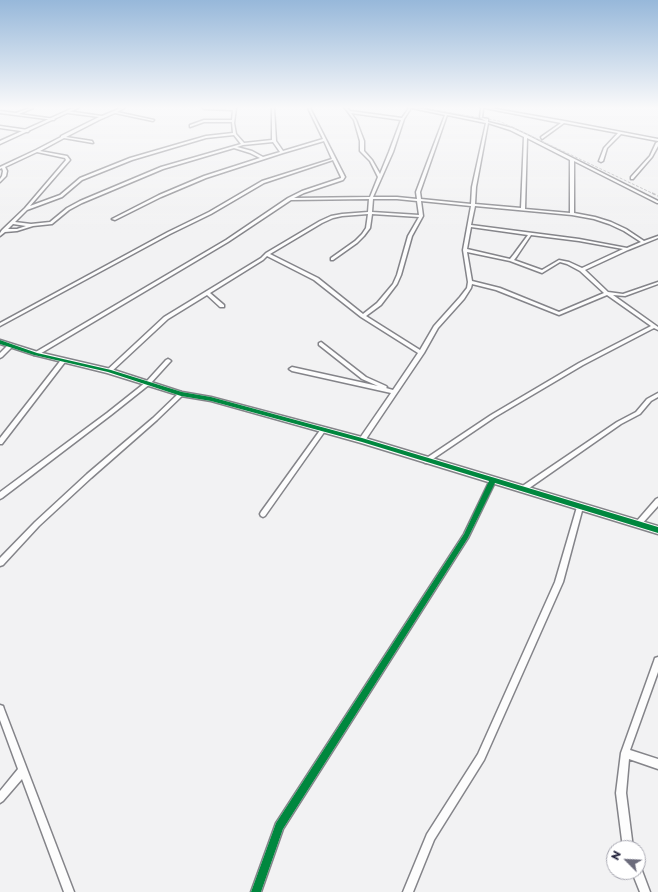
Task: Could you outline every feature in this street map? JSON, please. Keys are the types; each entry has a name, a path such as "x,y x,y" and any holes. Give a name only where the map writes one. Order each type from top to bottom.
{"street":[{"path":"26,209 61,196 80,179 131,159 163,150"},
{"path":"2,233 33,225 51,223 68,209 81,202 162,168 226,150"},
{"path":"243,150 262,158"},
{"path":"114,219 188,184 290,150"},
{"path":"36,354 227,241 289,199 303,192 342,179 343,177 329,150"},
{"path":"362,150 380,176"},
{"path":"332,259 363,235 368,228 371,198 392,150"},
{"path":"363,316 379,304 395,284 410,236 421,216 418,192 433,150"},
{"path":"362,440 421,353 436,327 462,298 470,282 465,250 473,205 474,187 481,150"},
{"path":"523,209 525,150"},
{"path":"553,150 658,202"},
{"path":"601,161 605,150"},
{"path":"632,178 651,156 654,150"},
{"path":"0,181 4,176 5,171 1,167 37,151 66,157 68,160 26,209 2,233"},
{"path":"0,326 263,182 334,159"},
{"path":"572,159 572,214"},
{"path":"289,199 397,198 572,214 595,218 610,223 625,230 643,242"},
{"path":"108,371 166,318 262,259 267,254 332,217 370,213 421,216"},
{"path":"11,223 33,225"},
{"path":"470,226 579,240 627,249"},
{"path":"511,260 530,234"},
{"path":"582,270 643,242 658,237"},
{"path":"428,460 493,416 574,368 655,328 607,294 582,270 568,263 559,261 542,272 511,260 465,250"},
{"path":"267,254 316,279 363,316 421,353"},
{"path":"470,282 498,289 559,314 607,294 623,295 658,283"},
{"path":"207,293 222,306"},
{"path":"0,342 36,354 108,371 180,394 212,399 362,440 658,530"},
{"path":"321,344 364,378 395,392"},
{"path":"0,356 10,346"},
{"path":"0,442 63,361"},
{"path":"0,496 103,419 148,383 168,361"},
{"path":"292,369 395,392"},
{"path":"0,563 38,524 84,481 155,419 180,394"},
{"path":"524,489 619,423 638,413 649,400 658,395"},
{"path":"263,514 323,430"},
{"path":"256,892 280,826 466,536 493,480"},
{"path":"638,524 658,501"},
{"path":"408,892 430,837 481,757 559,582 580,507"},
{"path":"627,840 621,794 625,753 658,661"},
{"path":"0,709 67,890"},
{"path":"625,753 658,764"},
{"path":"0,798 22,770"},
{"path":"640,880 645,892"}],"railway":[{"path":"560,150 654,194"},
{"path":"654,194 658,196"}],"cycle path":[{"path":"0,342 36,354 109,371 181,394 211,399 362,440 658,530"},
{"path":"256,892 279,826 466,536 493,480"}]}
